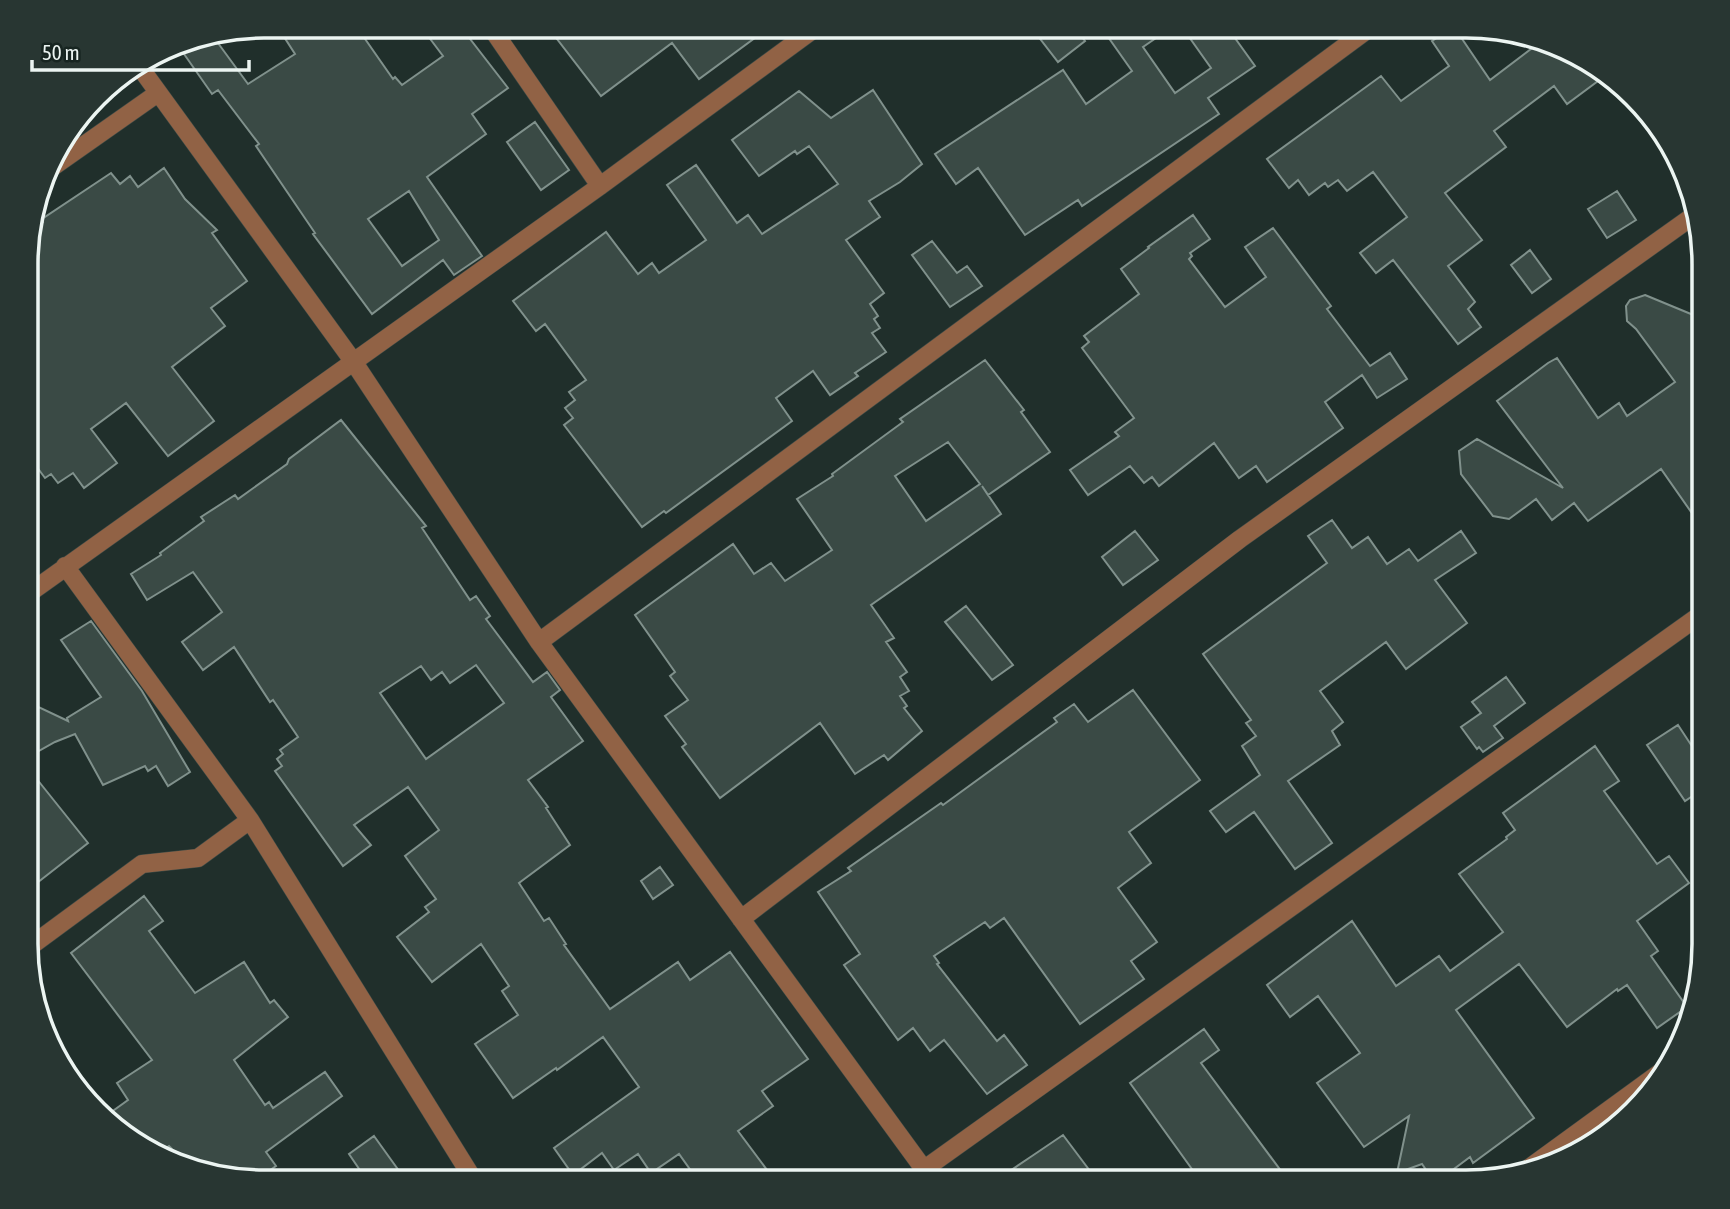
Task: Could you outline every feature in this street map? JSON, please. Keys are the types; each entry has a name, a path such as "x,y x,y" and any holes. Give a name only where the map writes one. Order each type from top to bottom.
{"street":[{"path":"499,39 600,186"},
{"path":"38,585 600,186 800,39"},
{"path":"539,642 1355,39"},
{"path":"144,74 353,361 539,642 924,1170"},
{"path":"66,157 158,93"},
{"path":"741,919 1240,539 1687,220"},
{"path":"65,566 250,820 468,1170"},
{"path":"936,1170 1691,622"},
{"path":"39,940 142,864 198,859 250,820"},
{"path":"1589,1133 1626,1102"}],"building":[{"path":"285,39 365,39 393,79 395,77 402,85 443,56 430,39 470,39 508,88 472,114 486,134 427,177 482,256 454,275 443,260 372,314 313,234 315,233 256,146 259,144 218,90 212,94 184,54 218,44 248,84 295,54","holes":["409,191 439,240 402,266 368,219"]},
{"path":"557,39 753,39 699,79 672,43 601,96"},
{"path":"1040,39 1083,39 1085,41 1058,62"},
{"path":"1109,39 1155,39 1143,47 1175,93 1211,68 1190,39 1236,39 1255,66 1208,98 1219,114 1082,206 1078,200 1025,235 978,168 956,184 935,154 1063,70 1086,104 1132,71"},
{"path":"1462,39 1490,80 1532,49 1552,56 1597,81 1567,104 1554,86 1494,131 1506,147 1445,193 1482,240 1448,266 1475,302 1468,309 1481,327 1458,344 1393,260 1376,273 1360,253 1407,217 1373,172 1347,191 1338,180 1328,187 1325,183 1309,195 1298,180 1289,188 1267,159 1381,76 1401,101 1449,66 1432,41"},
{"path":"873,90 922,164 900,182 869,201 880,217 846,240 884,293 870,304 878,316 874,319 880,328 872,333 886,352 855,373 858,376 830,395 813,371 776,398 792,421 666,513 664,511 642,527 564,425 573,418 565,408 575,400 569,392 586,380 545,324 536,331 513,301 606,232 638,274 652,263 659,273 706,240 667,185 696,165 737,223 748,215 762,234 838,184 809,146 797,154 795,151 759,176 732,140 799,91 831,118"},
{"path":"535,122 569,170 541,190 507,142"},
{"path":"164,168 185,199 217,230 212,233 247,281 211,308 225,326 172,367 214,421 168,456 126,403 91,429 117,463 84,488 73,473 58,483 51,474 45,478 38,469 38,265 44,218 111,173 120,184 130,176 138,187"},
{"path":"1617,191 1636,220 1607,238 1588,209"},
{"path":"1193,215 1210,239 1190,253 1192,256 1189,259 1225,307 1266,277 1245,247 1273,228 1331,306 1327,309 1370,366 1390,353 1407,379 1377,398 1362,375 1325,402 1343,428 1267,482 1256,466 1239,478 1214,443 1159,486 1152,477 1144,483 1130,466 1088,495 1070,470 1119,436 1115,432 1134,418 1082,348 1089,342 1084,336 1139,294 1121,269"},
{"path":"932,241 957,273 967,266 982,286 950,307 912,255"},
{"path":"1530,250 1551,279 1532,293 1511,265"},
{"path":"1645,295 1691,314 1691,512 1661,469 1588,521 1574,503 1552,520 1536,499 1509,519 1493,516 1461,474 1459,451 1477,439 1563,488 1497,401 1548,363 1557,358 1598,418 1619,403 1627,416 1675,382 1636,329 1627,321 1626,306 1630,300"},
{"path":"985,360 1024,410 1021,412 1050,452 988,495 1001,514 871,605 894,638 886,642 907,672 900,677 909,691 900,696 907,706 904,708 922,731 888,760 884,755 855,774 820,723 720,798 682,747 686,744 665,716 688,700 670,676 675,672 635,615 733,544 754,574 771,563 785,581 832,550 797,499 833,476 832,474 903,422 900,419","holes":["948,442 980,484 926,521 895,476"]},
{"path":"341,420 426,526 422,528 470,600 476,596 490,616 486,619 533,682 547,672 560,690 551,697 583,741 528,780 548,807 546,808 570,845 519,883 544,921 549,918 566,944 564,945 610,1009 678,962 690,980 730,952 808,1059 762,1091 773,1106 738,1131 767,1170 690,1170 679,1154 655,1170 649,1170 638,1154 614,1170 602,1153 580,1170 569,1170 554,1148 639,1087 603,1037 513,1098 475,1044 518,1015 502,991 509,986 481,944 432,982 397,937 429,912 425,907 436,899 405,856 439,830 408,787 354,825 371,845 343,866 275,771 282,766 277,759 283,754 280,750 298,737 273,700 270,702 234,647 203,670 182,642 222,612 193,572 147,600 131,574 161,555 160,553 204,521 201,517 235,495 238,499 287,464 289,459","holes":["476,665 504,703 426,759 380,693 421,666 431,680 442,672 450,683"]},
{"path":"1332,520 1352,548 1368,537 1387,564 1409,549 1418,561 1461,531 1476,553 1435,580 1467,623 1406,669 1386,642 1320,691 1343,722 1332,731 1340,745 1288,781 1332,843 1295,869 1254,812 1226,832 1210,811 1260,775 1242,746 1256,736 1246,723 1251,720 1203,654 1327,563 1308,536"},
{"path":"1135,531 1158,560 1123,585 1102,557"},
{"path":"966,606 1013,665 992,680 945,622"},
{"path":"91,621 142,691 190,772 168,786 156,766 148,771 145,766 103,785 75,734 39,751 39,707 68,721 67,718 101,697 61,640"},
{"path":"1506,677 1525,703 1494,726 1503,738 1483,752 1479,747 1477,749 1461,727 1481,713 1472,702"},
{"path":"1133,690 1200,780 1129,832 1151,863 1118,888 1157,942 1131,961 1144,979 1080,1024 1004,918 990,928 985,922 934,956 939,963 937,964 997,1041 1004,1035 1027,1065 987,1094 944,1040 930,1051 913,1028 898,1040 844,965 860,954 818,892 851,871 848,868 941,803 943,805 1057,722 1054,718 1074,704 1088,722"},
{"path":"1678,725 1691,745 1691,797 1685,801 1647,745"},
{"path":"1595,746 1619,781 1604,791 1657,864 1669,856 1689,883 1637,921 1658,951 1651,956 1683,1002 1681,1012 1657,1028 1627,985 1618,991 1617,989 1567,1027 1519,964 1456,1010 1534,1118 1473,1163 1470,1157 1452,1170 1426,1170 1422,1164 1398,1170 1409,1116 1364,1147 1317,1083 1360,1053 1318,996 1290,1017 1267,985 1352,921 1396,986 1439,956 1450,971 1503,932 1459,874 1507,839 1515,830 1503,813"},
{"path":"39,781 88,843 39,881"},
{"path":"660,867 673,885 653,899 641,881"},
{"path":"144,896 163,921 149,931 195,993 244,962 270,1003 274,1000 288,1017 234,1060 265,1105 269,1102 273,1108 325,1072 342,1096 266,1152 276,1166 270,1170 221,1166 192,1158 169,1146 165,1147 127,1124 113,1111 128,1100 117,1083 152,1060 71,953"},
{"path":"1204,1029 1219,1050 1201,1063 1280,1170 1193,1170 1130,1083"},
{"path":"1063,1135 1089,1170 1011,1170"},
{"path":"374,1136 398,1170 360,1170 349,1154"}]}
